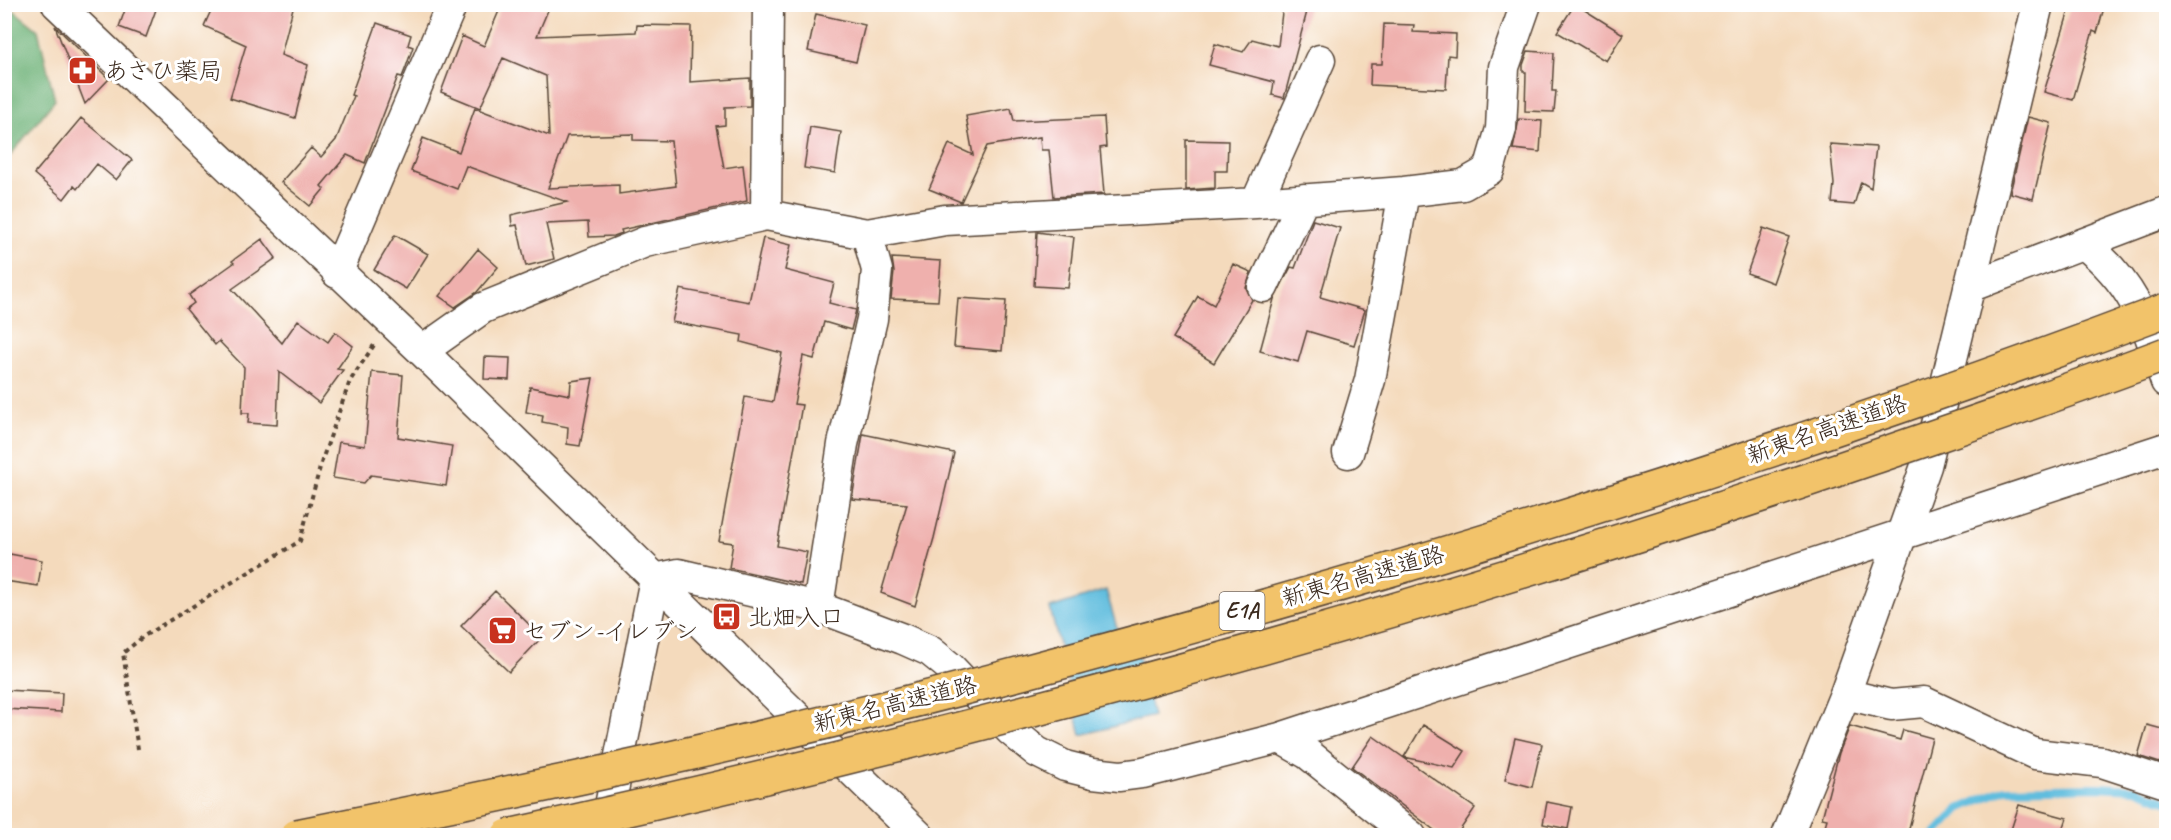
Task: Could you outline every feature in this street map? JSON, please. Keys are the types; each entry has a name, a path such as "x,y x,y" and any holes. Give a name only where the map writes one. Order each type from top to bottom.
{"highway":[{"name":"新東名高速道路","path":"297,836 498,795 747,740 1038,669 1409,565 1717,467 2072,345 2166,310"},
{"name":"新東名高速道路","path":"508,836 762,780 1049,707 1416,604 1731,506 2098,380 2166,354"}],"street":[{"path":"57,4 337,273 422,351 919,836"},
{"path":"337,273 452,4"},
{"path":"766,215 768,4"},
{"path":"422,351 483,308 645,242 766,215 867,234 945,220 1256,203 1404,192 1463,184 1488,170 1500,129 1504,67 1526,4"},
{"path":"1787,836 1845,694 1926,466 2038,4"},
{"path":"1256,203 1320,60"},
{"path":"1348,453 1370,380 1404,192"},
{"path":"1263,287 1304,199"},
{"path":"1969,287 2166,213"},
{"path":"818,607 843,444 872,319 877,270 867,234"},
{"path":"2084,244 2102,257 2131,291 2166,382"},
{"path":"655,579 679,574 818,607 930,651 951,668 1019,737 1037,752 1065,766 1120,776 1174,768 1280,738 2166,448"},
{"path":"604,836 655,579"},
{"path":"1845,694 1891,705 1924,702 2035,754 2102,762 2166,783"},
{"path":"1280,738 1308,754 1411,836"}],"path":[{"path":"138,749 123,653 144,636 300,541 322,460 350,381 389,321"}],"green space":[{"path":"4,5 38,30 55,100 5,162"}],"water":[{"path":"1106,590 1118,632 1133,629 1153,716 1081,735 1050,608"}],"building":[{"path":"127,4 158,4 146,37 119,27"},
{"path":"214,4 294,4 281,55 308,65 295,118 230,98 246,45 204,26"},
{"path":"502,4 536,4 548,10 537,36 636,32 637,25 691,26 690,82 750,78 750,106 725,107 725,125 716,126 724,168 743,165 747,201 621,230 622,233 614,236 589,237 588,222 546,224 554,259 526,266 517,225 512,226 511,215 567,202 466,166 457,189 411,171 423,138 459,152 475,108 549,136 546,76 503,58 480,108 441,92 462,36 484,46","holes":["633,134 633,140 671,141 676,186 619,194 619,185 548,188 567,136"]},
{"path":"1283,4 1309,4 1284,98 1272,95 1274,82 1209,65 1215,44 1243,52 1252,39 1278,46"},
{"path":"1575,4 1623,34 1606,61 1557,32"},
{"path":"2071,4 2105,4 2097,33 2093,31 2073,100 2044,92"},
{"path":"816,14 865,25 856,62 808,51"},
{"path":"377,23 411,35 408,45 413,47 406,67 402,77 398,76 365,163 347,155 321,186 324,189 310,206 281,182 311,148 321,157 336,140 354,96 351,95"},
{"path":"1384,24 1414,25 1413,32 1456,34 1455,56 1448,55 1446,89 1370,85 1371,64 1382,64"},
{"path":"55,26 109,79 85,104"},
{"path":"1528,51 1554,53 1552,91 1556,91 1554,112 1525,111 1526,72 1523,72 1523,65"},
{"path":"1011,108 1014,121 1104,117 1106,147 1100,148 1104,194 1054,197 1049,150 1041,150 1040,137 987,146 961,202 929,189 949,144 973,155 966,116"},
{"path":"2028,117 2051,123 2033,199 2010,193"},
{"path":"81,118 132,160 116,180 97,164 77,189 74,186 64,199 34,174"},
{"path":"1519,119 1542,121 1540,152 1513,149"},
{"path":"810,127 841,132 835,173 804,168"},
{"path":"1186,140 1228,141 1227,171 1215,171 1215,188 1186,190"},
{"path":"1830,144 1876,147 1871,188 1861,182 1854,205 1832,203 1834,184"},
{"path":"1313,220 1340,228 1320,297 1365,310 1354,345 1307,331 1298,362 1260,351 1274,299 1291,267 1295,268"},
{"path":"1763,228 1789,237 1773,283 1747,273"},
{"path":"1037,232 1074,237 1068,288 1034,286"},
{"path":"395,235 428,254 406,289 374,270"},
{"path":"763,238 791,245 785,270 834,283 829,303 856,310 851,330 824,322 814,359 803,356 794,404 802,405 777,546 807,552 801,584 729,568 733,543 719,541 745,397 773,402 782,353 741,342 742,335 672,322 680,289 749,302"},
{"path":"262,239 276,258 232,289 282,343 298,320 328,342 335,332 353,346 337,369 343,370 319,403 279,372 277,425 248,423 249,413 242,413 244,367 219,341 215,345 186,309 194,303 189,295 234,263 232,261"},
{"path":"478,249 498,267 477,292 455,307 439,296"},
{"path":"892,258 941,261 938,301 891,299 894,272"},
{"path":"1233,264 1251,272 1246,288 1252,300 1214,363 1173,338 1198,296 1214,305"},
{"path":"958,298 1006,301 1002,351 954,347"},
{"path":"485,357 510,358 509,380 484,379"},
{"path":"372,372 403,375 398,437 452,446 446,486 371,475 364,483 333,478 339,442 365,446"},
{"path":"593,378 580,446 567,444 568,427 542,422 543,415 526,412 530,387 570,395 571,381"},
{"path":"863,434 954,453 915,606 881,593 907,504 852,499"},
{"path":"10,554 42,560 38,586 5,581"},
{"path":"495,591 542,637 509,672 461,626"},
{"path":"4,690 62,693 61,712 4,709"},
{"path":"1423,725 1465,751 1454,768 1404,757"},
{"path":"2147,725 2166,730 2166,765 2138,756"},
{"path":"1850,726 1900,740 1903,730 1932,738 1907,836 1822,836 1827,819 1822,818 1839,753"},
{"path":"1373,736 1475,808 1456,836 1442,836 1352,767"},
{"path":"1515,738 1542,744 1532,787 1505,780"},
{"path":"1547,802 1572,807 1568,829 1543,824"},
{"path":"2019,805 2067,818 2061,836 2009,836"}],"waterway":[{"path":"1933,836 1959,809 2005,789 2098,787 2136,789 2166,801"}],"place":[{"name":"あさひ薬局","path":"83,71"},
{"name":"北畑入口","path":"727,617"},
{"name":"セブン-イレブン","path":"502,631"}]}
